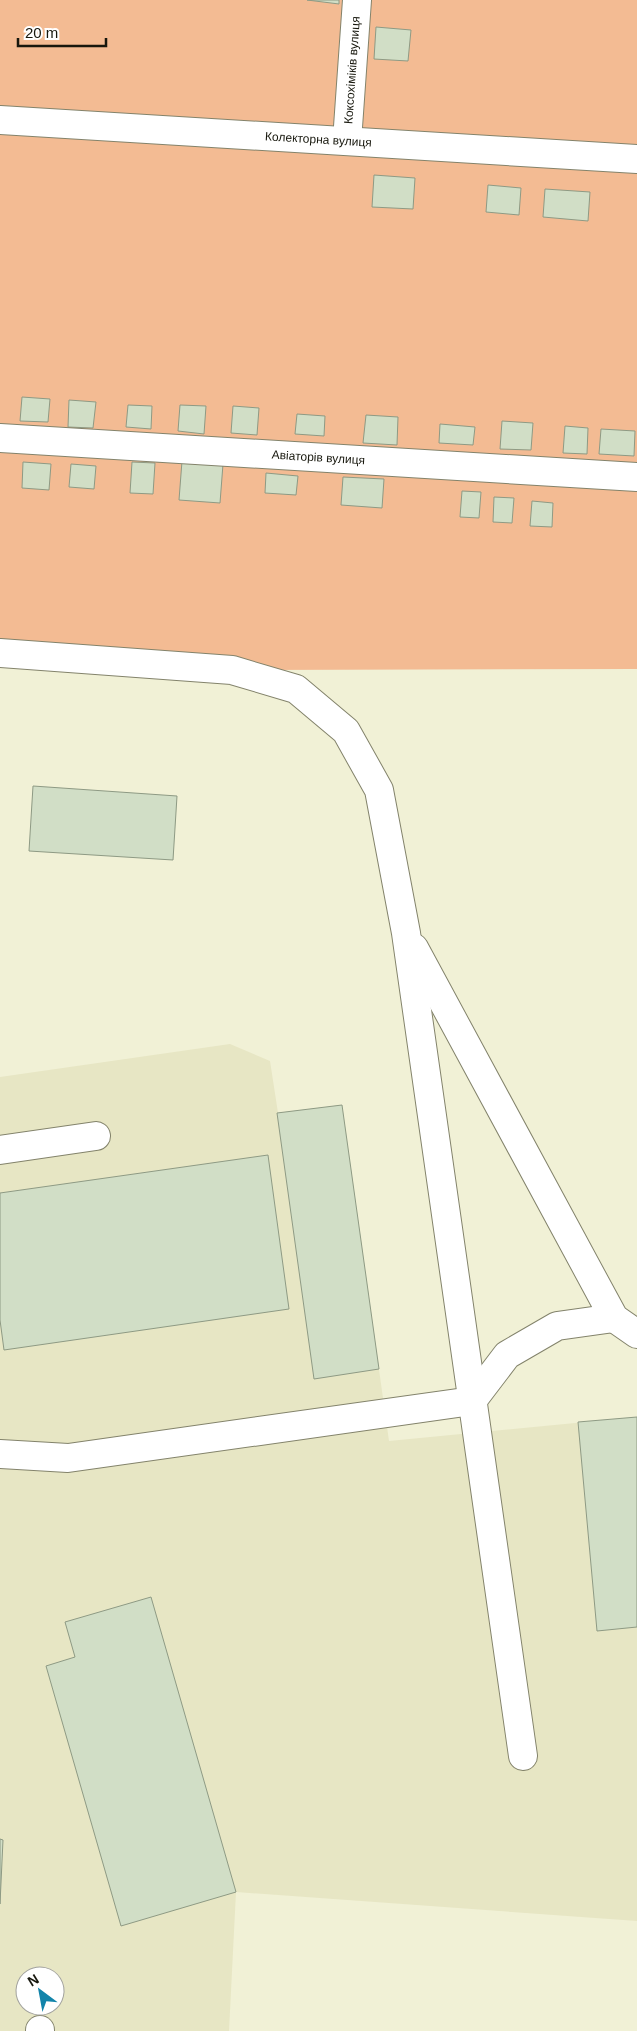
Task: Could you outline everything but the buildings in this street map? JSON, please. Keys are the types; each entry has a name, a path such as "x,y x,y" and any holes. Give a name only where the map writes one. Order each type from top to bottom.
{"street":[{"name":"Коксохіміків вулиця","path":"347,141 357,0"},
{"name":"Колекторна вулиця","path":"0,120 637,159"},
{"name":"Авіаторів вулиця","path":"0,438 637,477"},
{"path":"0,654 232,670 296,689 346,731 378,790 406,932 523,1756"},
{"path":"406,932 614,1318 637,1334"},
{"path":"0,1150 96,1136"},
{"path":"0,1454 68,1458 472,1401 508,1355 557,1326 614,1318"}],"shaded area":[{"path":"0,0 637,0 637,669 232,670 0,653"},
{"path":"230,1044 270,1061 278,1113 342,1105 389,1441 637,1417 637,1921 236,1892 229,2031 0,2031 0,1077"}]}
